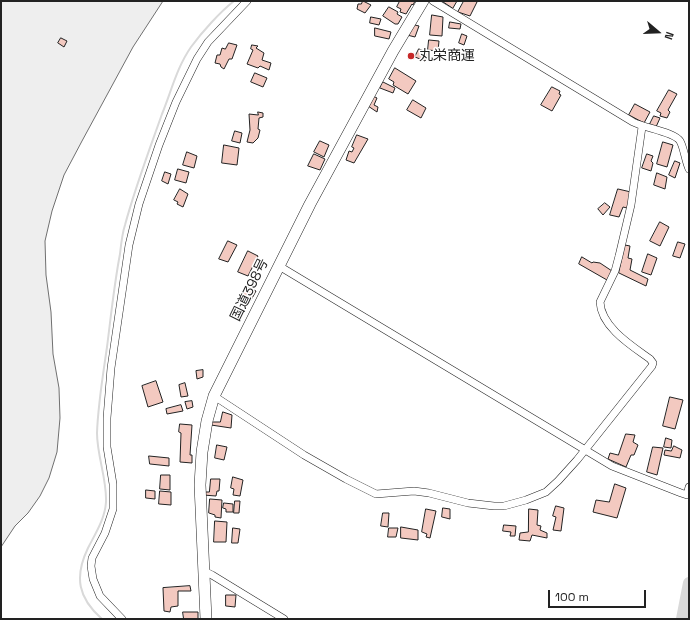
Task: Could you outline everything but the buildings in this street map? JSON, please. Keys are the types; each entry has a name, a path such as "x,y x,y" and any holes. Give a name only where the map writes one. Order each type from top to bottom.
{"highway":[{"name":"国道398号","path":"206,619 200,485 202,452 207,421 214,396 310,204 393,51 423,1"}],"street":[{"path":"122,619 100,596 92,578 90,566 92,558 109,524 113,509 113,484 107,446 107,418 111,368 129,245 139,204 159,145 176,102 197,59 208,42 247,1"},
{"path":"433,1 642,127 652,128 678,138 681,142 689,169"},
{"path":"214,396 304,455 376,494 414,491 429,492 483,506 504,506 526,500 546,492 570,468 585,450 653,363 650,358 616,333 605,318 600,302 615,271 621,249 631,205 642,127"},
{"path":"279,266 620,470 687,495 689,487"},
{"path":"204,571 284,619"}],"shaded area":[{"path":"1,1 163,1 133,47 64,175 52,211 45,241 46,275 51,312 53,354 59,388 60,418 57,452 49,478 40,496 28,513 15,526 1,547"}],"waterway":[{"path":"102,619 94,611 83,595 80,578 84,559 104,514 106,502 105,485 97,442 97,433 114,289 123,232 142,170 182,63 200,35 217,16 234,1"},
{"path":"682,619 689,583"}],"place":[{"name":"丸栄商運","path":"411,56"}]}
